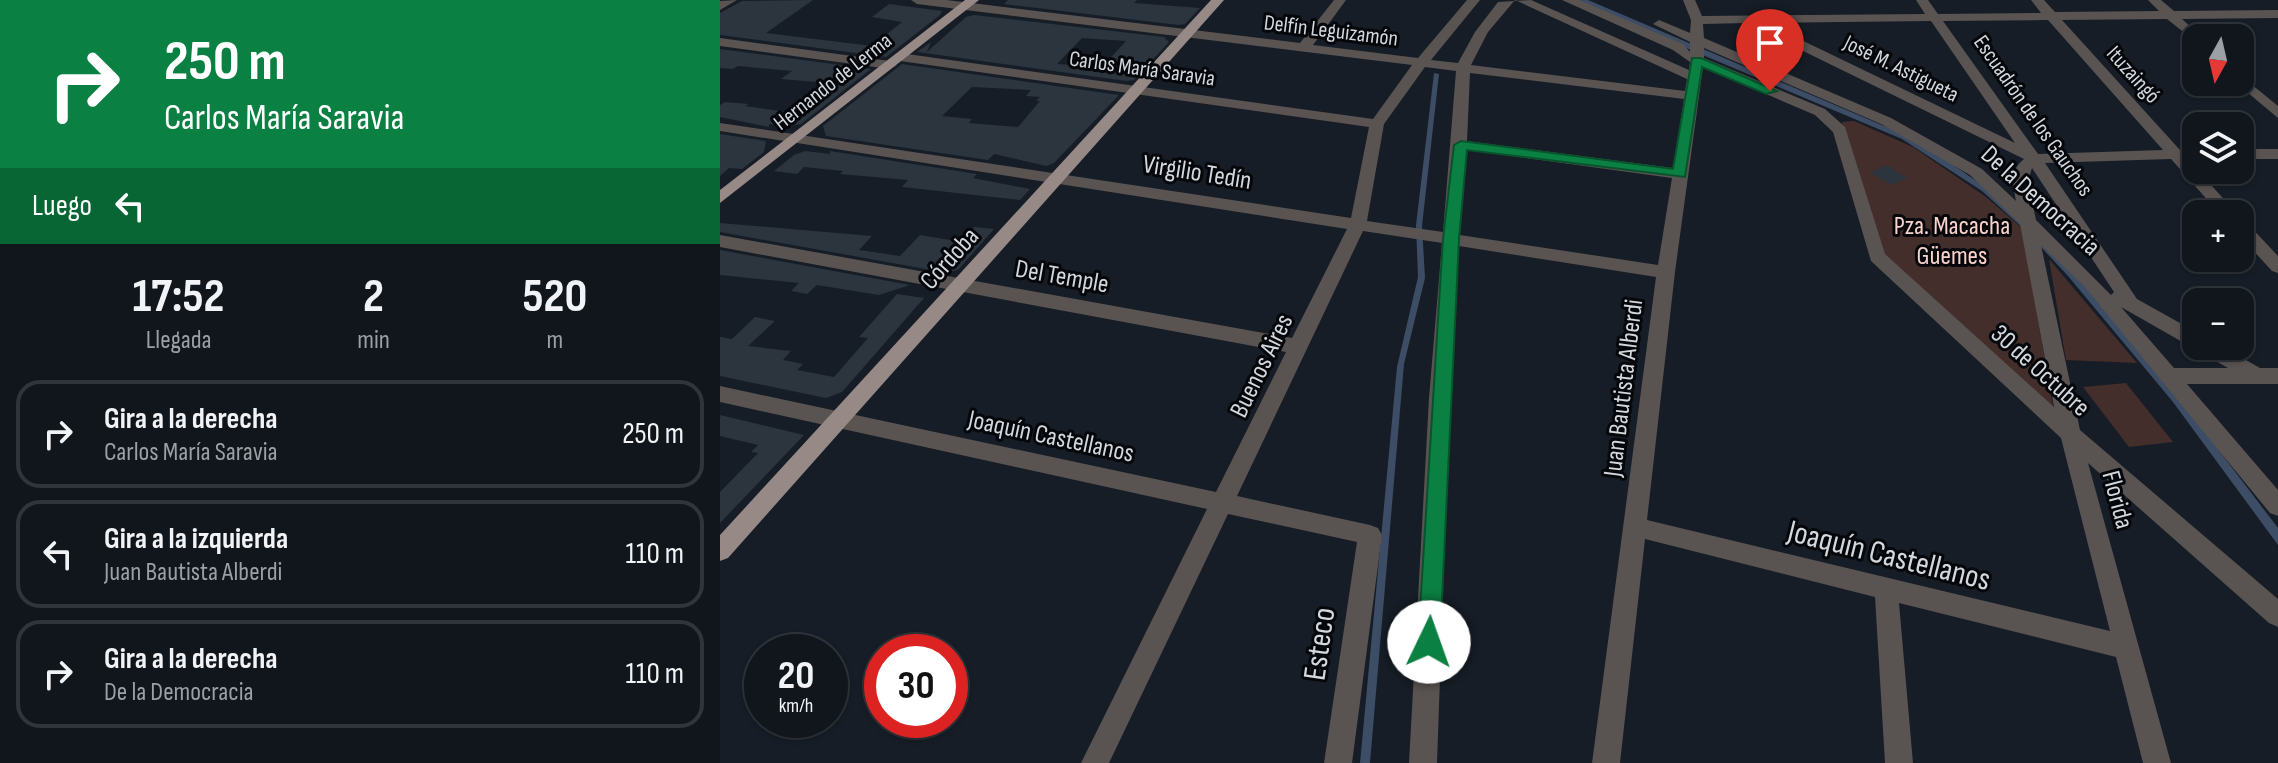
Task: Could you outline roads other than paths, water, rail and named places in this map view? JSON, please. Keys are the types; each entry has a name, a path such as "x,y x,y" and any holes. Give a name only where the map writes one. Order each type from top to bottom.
{"main road":[{"name":"Córdoba","path":"720,551 1218,0"},
{"name":"Hernando de Lerma","path":"720,198 969,3"}],"street":[{"path":"720,6 731,0"},
{"name":"Delfín Leguizamón","path":"917,0 969,3 1187,35 1463,70 1695,69"},
{"path":"1303,49 1340,0"},
{"name":"Buenos Aires","path":"1095,763 1225,503 1358,224 1377,124 1419,65 1474,0"},
{"path":"1423,763 1443,238 1461,145 1463,70 1470,50 1492,17 1509,0"},
{"path":"1521,0 1695,69"},
{"name":"De la Democracia","path":"1568,0 1678,47 1695,69 1886,121 1976,172 2033,238 2090,282 2278,506"},
{"name":"De la Democracia","path":"1600,0 1695,69 1820,112 1833,121"},
{"path":"1673,0 1690,3"},
{"path":"1805,0 1815,19"},
{"name":"Escuadrón de los Gauchos","path":"1922,0 2129,301"},
{"name":"Ituzaingó","path":"2037,0 2216,200"},
{"path":"2154,0 2182,25"},
{"path":"2269,0 2278,7"},
{"name":"Juan Bautista Alberdi","path":"1606,763 1666,272 1695,69 1697,20 1690,3"},
{"path":"1697,20 2278,14"},
{"name":"José M. Astigueta","path":"1748,20 2034,159"},
{"name":"Carlos María Saravia","path":"720,42 1137,90 1377,124"},
{"path":"2254,92 2278,114"},
{"name":"30 de Octubre","path":"1833,121 1840,130 1877,257 2070,434 2278,615"},
{"name":"Virgilio Tedín","path":"720,127 1666,272"},
{"path":"1461,145 1680,174"},
{"path":"2254,154 2278,154"},
{"path":"2033,238 2020,181 2023,168 2034,159 2182,155"},
{"name":"Florida","path":"2033,238 2070,434 2157,763"},
{"name":"Del Temple","path":"720,241 1300,347"},
{"path":"2254,241 2278,267"},
{"name":"Escuadrón de los Gauchos","path":"2090,282 2182,333"},
{"path":"2229,360 2278,389"},
{"path":"2168,376 2278,376"},
{"name":"Joaquín Castellanos","path":"720,394 1370,535"},
{"name":"Joaquín Castellanos","path":"1636,527 2126,647"},
{"name":"Esteco","path":"1338,763 1370,535"},
{"path":"1886,587 1899,763"}],"water":[{"path":"1572,0 1588,0 1917,140 1988,189 2073,272 2182,402 2278,528 2278,545 2173,402 2068,276 2025,230 1982,191 1902,139"},
{"path":"1434,73 1439,74 1422,226 1425,278 1404,364 1370,763 1360,763 1397,367 1418,277 1416,225"}],"park label":[{"name":"Pza. Macacha Güemes","path":"1952,241"}]}
